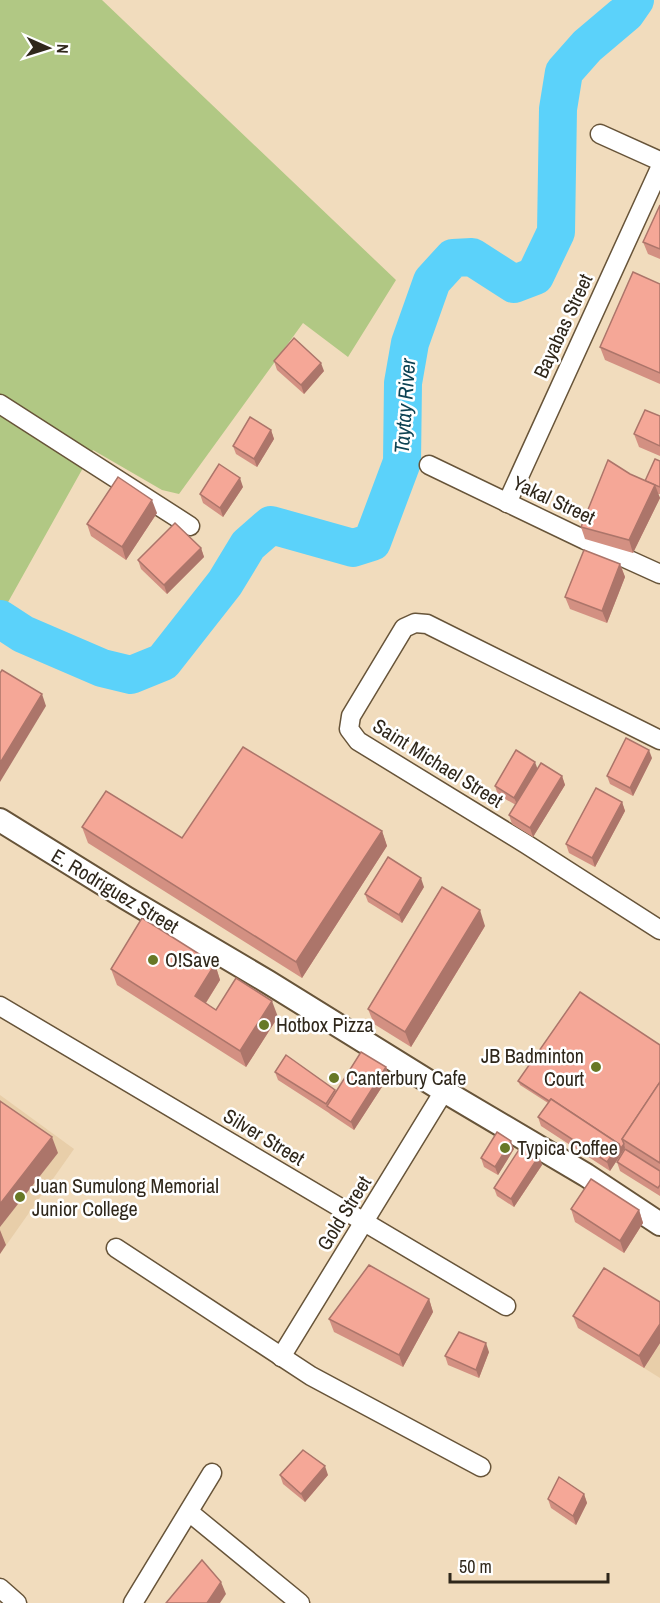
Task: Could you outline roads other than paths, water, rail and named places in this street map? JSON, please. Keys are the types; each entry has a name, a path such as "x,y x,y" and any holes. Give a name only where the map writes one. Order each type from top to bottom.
{"street":[{"path":"600,134 660,161"},
{"name":"Bayabas Street","path":"507,503 660,168"},
{"path":"0,404 190,526"},
{"name":"Yakal Street","path":"429,465 660,574"},
{"name":"Saint Michael Street","path":"660,740 427,624 415,623 404,628 351,716 349,729 358,741 526,844 660,930"},
{"name":"E. Rodriguez Street","path":"0,820 586,1175 660,1224"},
{"name":"Silver Street","path":"0,1006 506,1306"},
{"name":"Gold Street","path":"281,1357 444,1091"},
{"path":"116,1248 311,1376 481,1467"},
{"path":"133,1603 212,1473"},
{"path":"189,1512 300,1603"},
{"path":"0,1588 16,1603"}],"waterway":[{"name":"Taytay River","path":"0,619 23,634 102,668 131,675 163,662 225,583 248,545 271,525 353,548 372,542 402,462 403,383 410,343 432,281 453,258 472,257 514,284 535,276 556,232 558,109 564,72 587,46 626,13 635,0"}],"place":[{"name":"O!Save","path":"153,960"},
{"name":"Hotbox Pizza","path":"264,1025"},
{"name":"JB Badminton Court","path":"596,1067"},
{"name":"Canterbury Cafe","path":"334,1078"},
{"name":"Typica Coffee","path":"505,1148"},
{"name":"Juan Sumulong Memorial Junior College","path":"20,1197"}]}
